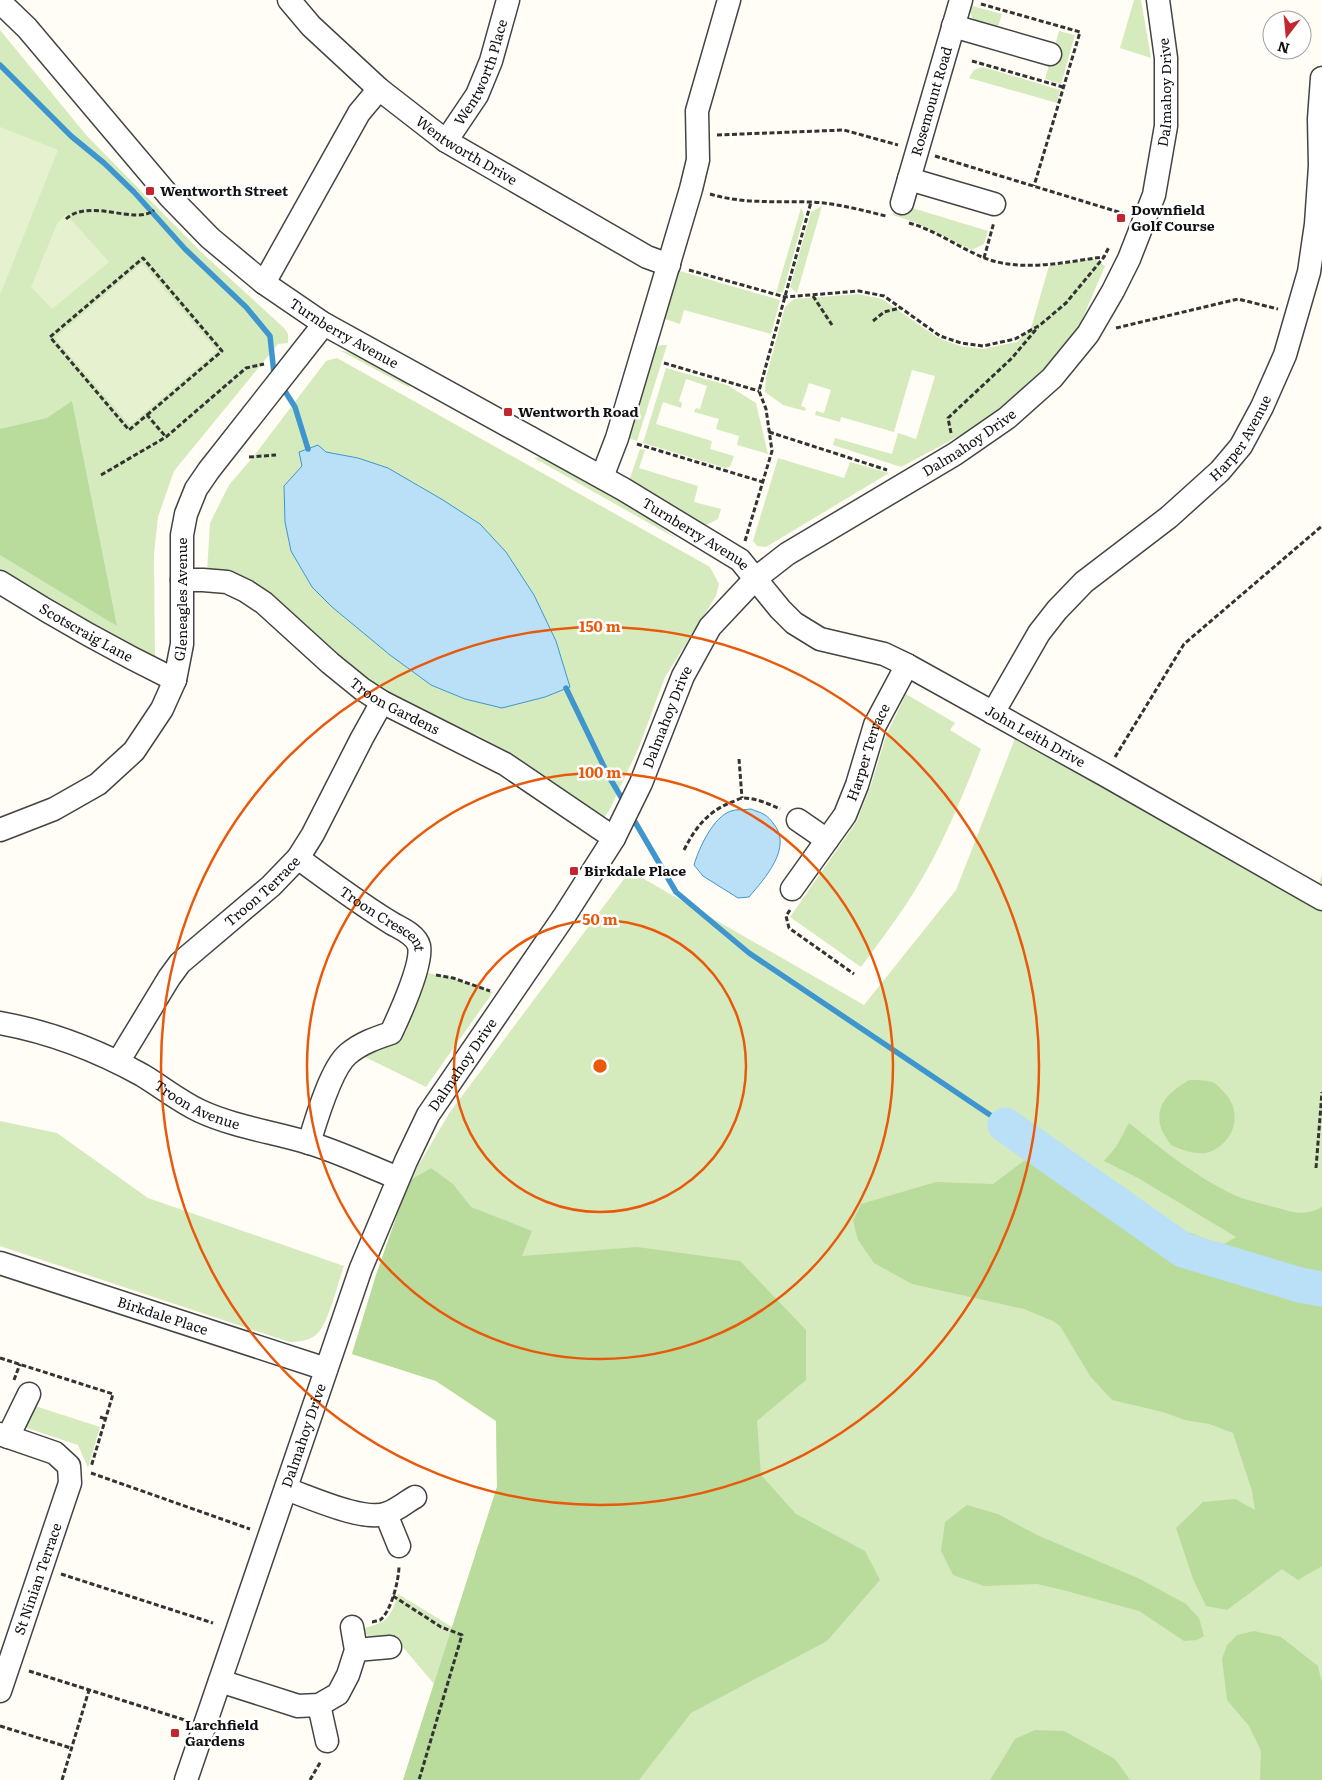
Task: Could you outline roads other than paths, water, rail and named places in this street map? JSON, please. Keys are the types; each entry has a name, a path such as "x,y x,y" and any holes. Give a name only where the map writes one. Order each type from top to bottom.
{"street":[{"name":"Wentworth Drive","path":"289,0 311,26 379,89 446,141 647,257 669,265"},
{"name":"Wentworth Place","path":"446,141 477,95 490,61 508,0"},
{"path":"602,477 617,438 691,189 698,160 697,111 729,0"},
{"name":"Rosemount Road","path":"899,214 961,0"},
{"name":"Dalmahoy Drive","path":"186,1780 361,1268 398,1178 428,1116 566,915 614,838 641,783 683,676 710,628 755,579 787,554 955,454 1007,418 1052,378 1088,334 1114,291 1129,260 1154,195 1166,126 1166,58 1158,0"},
{"name":"Turnberry Avenue","path":"0,2 27,28 169,196 210,238 264,283 324,324 602,477 740,560 755,579"},
{"path":"953,26 1050,54"},
{"name":"Harper Avenue","path":"993,713 1039,633 1057,610 1084,582 1169,517 1220,471 1241,446 1262,407 1282,363 1309,272 1316,224 1320,166 1319,119 1322,78"},
{"path":"264,283 359,113 379,89"},
{"path":"909,179 994,204"},
{"name":"Gleneagles Avenue","path":"0,830 54,809 98,784 134,751 162,709 175,680 182,644 182,535 186,514 196,490 209,470 324,324"},
{"name":"John Leith Drive","path":"755,579 794,623 820,639 884,654 907,665 1321,898"},
{"name":"Troon Gardens","path":"182,580 227,582 246,591 264,603 330,664 362,689 382,702 505,764 614,838"},
{"name":"Scotscraig Lane","path":"0,582 120,653 175,680"},
{"name":"Harper Terrace","path":"792,899 827,840 845,815 857,785 874,726 907,665"},
{"name":"Troon Terrace","path":"118,1062 180,963 271,886 298,858 313,834 382,702"},
{"path":"798,820 827,840"},
{"name":"Troon Crescent","path":"298,858 370,910 410,935 418,945 420,959 391,1033 367,1042 347,1054 334,1073 309,1143"},
{"name":"Troon Avenue","path":"0,1023 28,1028 74,1042 118,1062 201,1112 309,1143 398,1178"},
{"name":"Birkdale Place","path":"0,1263 326,1369"},
{"path":"4,1436 29,1394"},
{"name":"St Ninian Terrace","path":"0,1692 70,1482 69,1466 55,1453 4,1436"},
{"path":"286,1489 350,1512 370,1515 386,1514 415,1497"},
{"path":"386,1514 399,1546"},
{"path":"220,1681 298,1706 319,1705 338,1694 348,1675 356,1650 352,1626"},
{"path":"356,1650 390,1647"},
{"path":"319,1705 327,1741"}],"water":[{"path":"318,445 326,452 358,458 388,468 480,524 506,552 534,595 556,641 570,687 545,697 502,708 465,699 431,685 390,655 332,607 312,587 291,551 285,522 284,486 302,466 299,452"},
{"path":"751,809 763,814 779,832 779,852 769,872 749,897 738,898 703,876 694,865 703,842 713,826 724,814 735,810"}],"waterway":[{"path":"0,65 71,136 104,163 134,192 185,249 246,307 270,336 274,374 276,377"},
{"path":"281,385 295,407 308,449"},
{"path":"566,688 608,775 624,802"},
{"path":"631,815 676,892 749,953 1005,1125"},
{"path":"1005,1125 1183,1250 1300,1285 1322,1289"}],"place":[{"name":"Wentworth Street","path":"150,191"},
{"name":"Downfield Golf Course","path":"1121,218"},
{"name":"Wentworth Road","path":"508,412"},
{"name":"Birkdale Place","path":"574,871"},
{"name":"Larchfield Gardens","path":"175,1733"}]}
